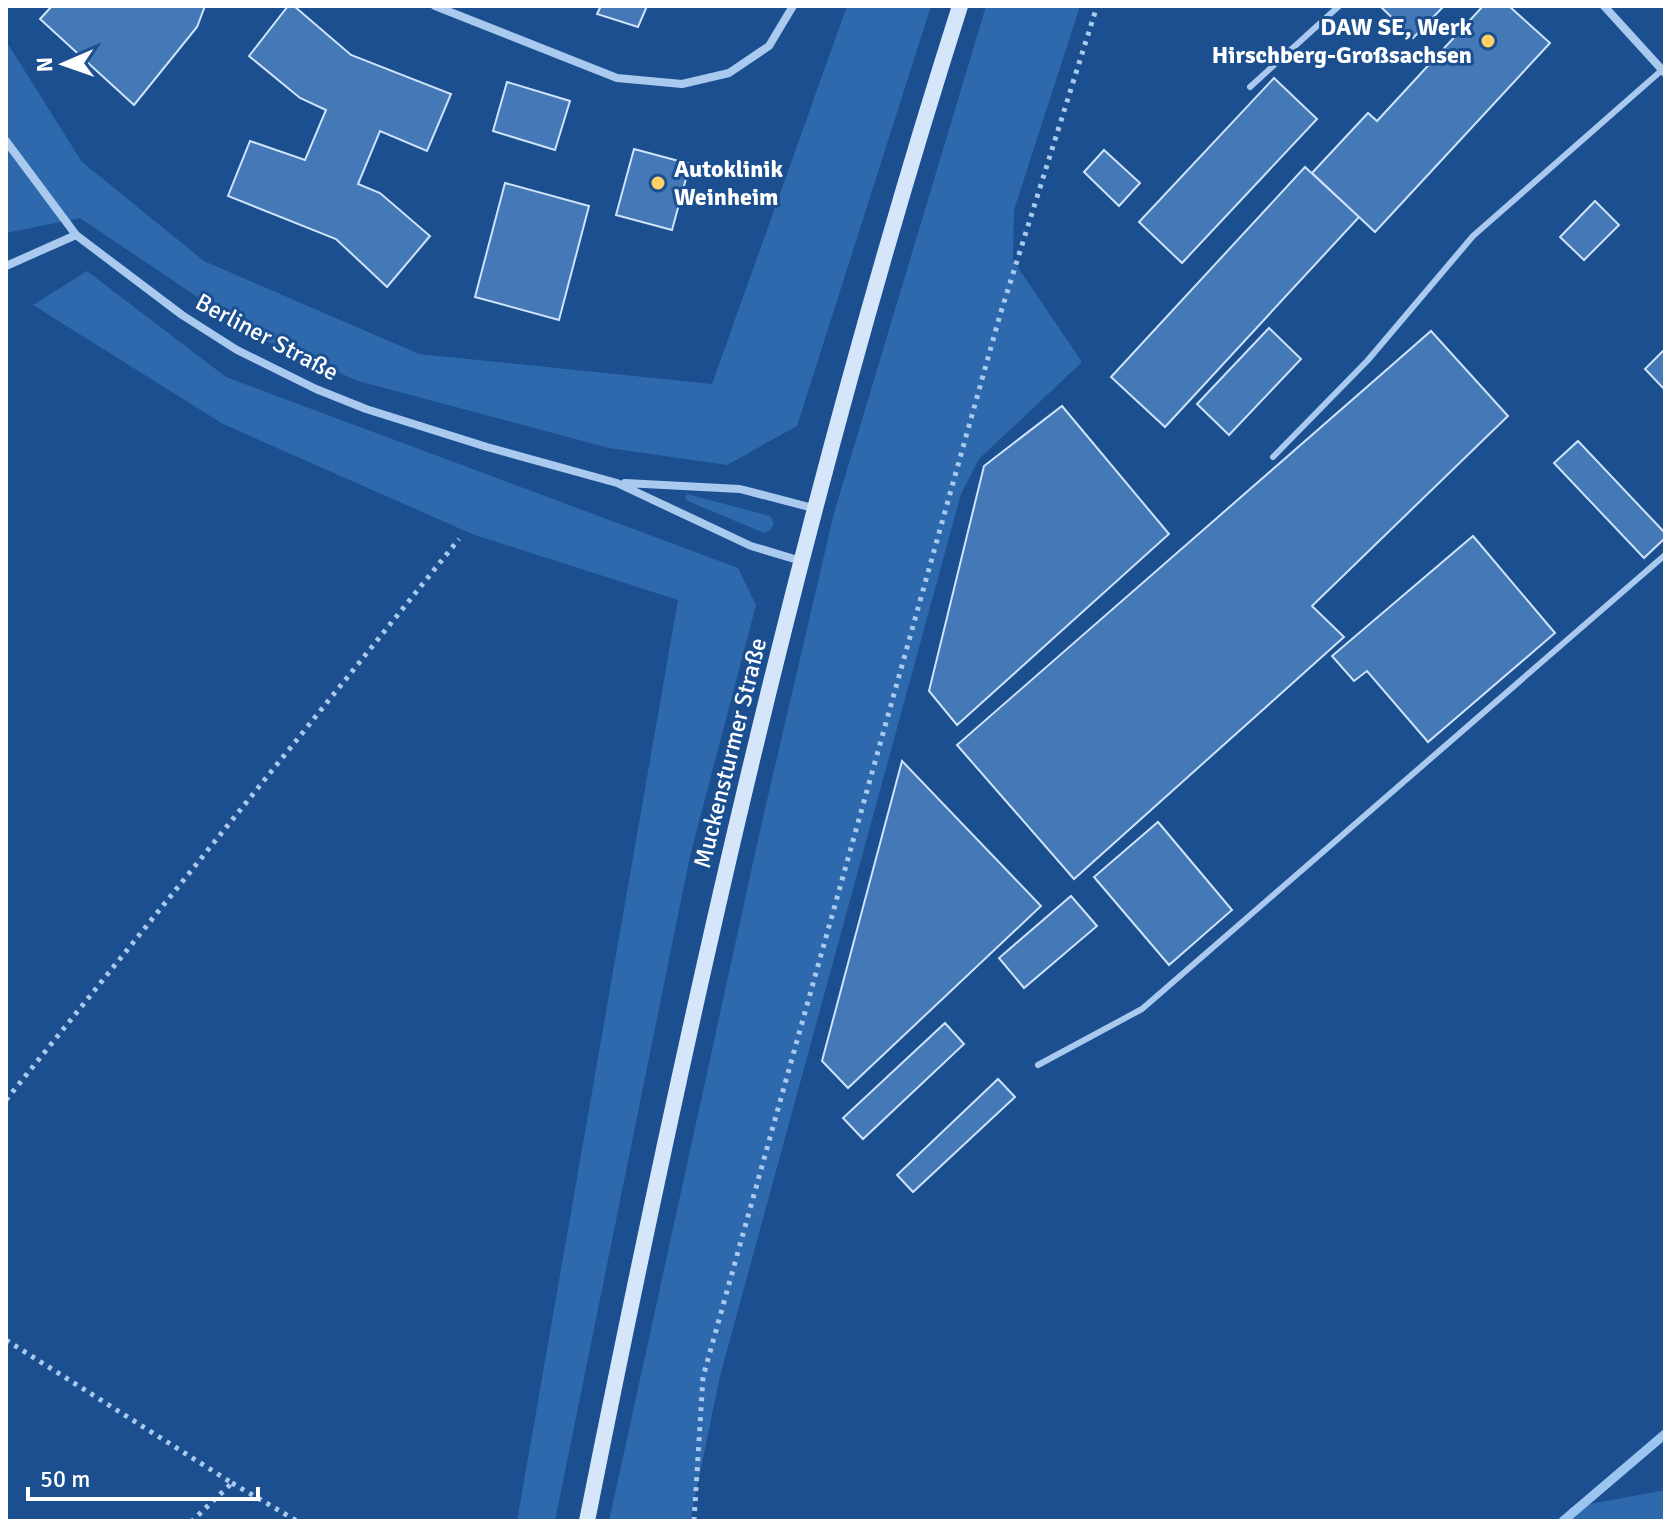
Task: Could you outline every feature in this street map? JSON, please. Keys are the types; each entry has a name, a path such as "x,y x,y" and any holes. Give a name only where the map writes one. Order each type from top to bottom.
{"main road":[{"name":"Muckensturmer Straße","path":"587,1521 654,1193 718,905 813,508 880,269 960,6"}],"street":[{"path":"435,6 617,78 682,84 729,73 769,46 793,6"},
{"path":"1604,6 1664,72"},
{"name":"Berliner Straße","path":"6,141 76,235 182,315 237,350 316,389 419,427 617,483 751,546 801,561"},
{"path":"6,266 76,235"},
{"name":"Berliner Straße","path":"617,483 740,489 813,508"}],"lane":[{"path":"1250,87 1339,6"},
{"path":"1273,457 1368,360 1473,236 1664,72"},
{"path":"1038,1065 1142,1009 1665,555"}],"path":[{"path":"694,1521 703,1377 1000,315 1097,6"},
{"path":"6,1100 459,539"},
{"path":"6,1340 297,1521"},
{"path":"192,1521 232,1483"}],"shaded area":[{"path":"847,6 931,6 797,426 727,465 609,448 358,381 257,337 80,218 6,233 6,41 82,162 204,261 419,354 712,384"},
{"path":"986,6 1080,6 1014,210 1013,260 1082,362 979,459 961,494 720,1376 690,1521 609,1521 761,826 834,513"},
{"path":"87,271 226,377 738,568 756,605 690,856 555,1521 517,1521 678,600 472,534 223,424 33,305"},
{"path":"687,494 770,516 774,523 771,530 764,533 690,502 685,498"},
{"path":"1665,1490 1665,1521 1571,1521 1569,1508"}],"building":[{"path":"52,6 205,6 197,27 134,105 40,19"},
{"path":"288,6 294,6 351,55 451,94 427,151 380,131 358,184 380,193 430,236 387,287 336,239 228,196 250,141 305,160 326,110 300,98 249,56"},
{"path":"601,6 647,6 638,27 597,14"},
{"path":"1380,6 1444,6 1413,38"},
{"path":"1483,6 1509,6 1550,43 1375,232 1312,173 1368,113 1377,121"},
{"path":"1274,78 1317,119 1182,263 1139,222"},
{"path":"507,82 570,101 555,150 493,131"},
{"path":"634,149 690,164 672,230 616,215"},
{"path":"1104,150 1140,183 1119,206 1084,172"},
{"path":"1305,167 1359,217 1165,427 1111,377"},
{"path":"505,183 589,206 559,320 475,297"},
{"path":"1595,201 1619,225 1584,260 1560,237"},
{"path":"1269,328 1301,359 1229,435 1197,404"},
{"path":"1431,331 1508,416 1312,606 1344,637 1074,879 957,745"},
{"path":"1665,349 1665,390 1645,369"},
{"path":"1062,406 1169,534 957,725 929,691 984,466"},
{"path":"1578,441 1665,533 1665,538 1644,558 1554,463"},
{"path":"1473,536 1555,633 1428,742 1367,671 1354,681 1332,656"},
{"path":"902,761 1041,906 848,1088 822,1061"},
{"path":"1158,822 1232,910 1169,965 1094,877"},
{"path":"1071,896 1097,926 1024,988 999,958"},
{"path":"945,1023 964,1044 863,1139 843,1118"},
{"path":"998,1079 1015,1097 913,1192 897,1175"}],"waterway":[{"path":"1563,1521 1665,1434"}],"place":[{"name":"DAW SE, Werk Hirschberg-Großsachsen","path":"1488,41"},
{"name":"Autoklinik Weinheim","path":"658,183"}]}
